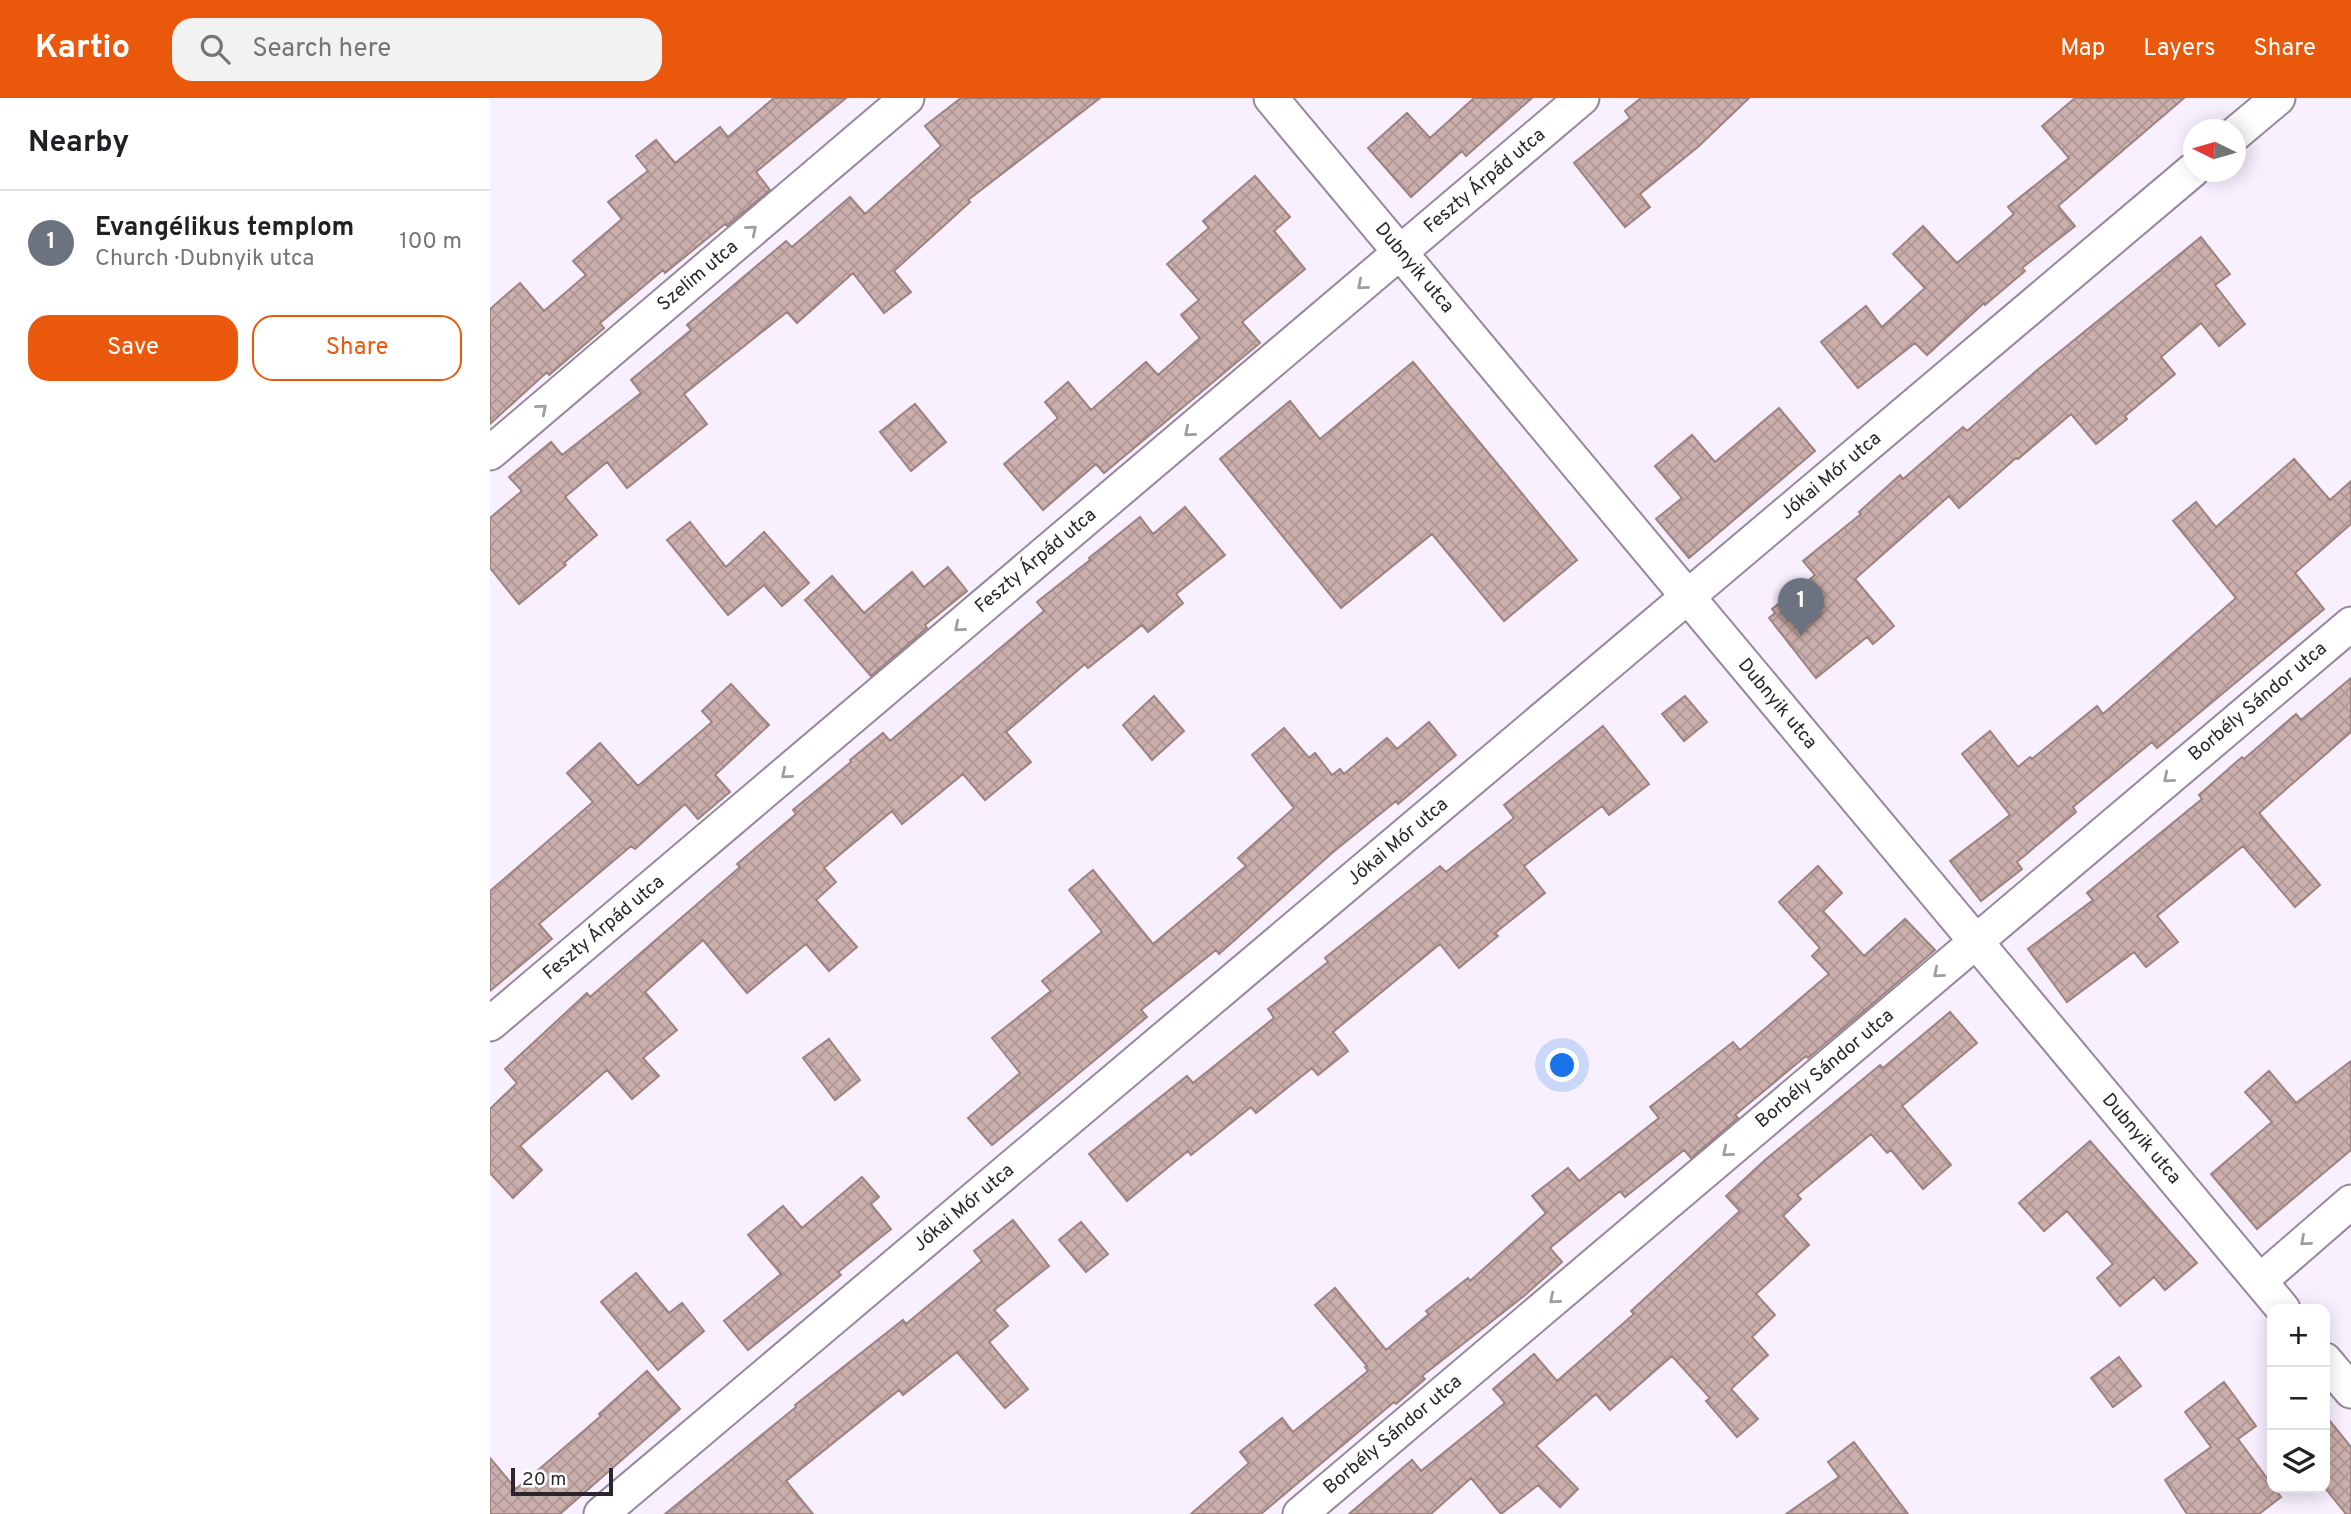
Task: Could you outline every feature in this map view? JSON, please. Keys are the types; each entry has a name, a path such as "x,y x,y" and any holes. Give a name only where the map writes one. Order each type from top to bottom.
{"street":[{"name":"Szelim utca","path":"490,453 907,98"},
{"name":"Dubnyik utca","path":"1271,98 2279,1304"},
{"name":"Feszty Árpád utca","path":"490,1024 1582,98"},
{"path":"2246,125 2278,98"},
{"name":"Jókai Mór utca","path":"601,1514 2183,178"},
{"name":"Borbély Sándor utca","path":"1300,1514 2351,624"},
{"path":"2260,1281 2351,1202"},
{"path":"2330,1366 2351,1391"}],"building":[{"path":"774,98 846,98 756,172 770,190 665,273 663,270 600,323 604,328 549,375 547,372 490,424 490,309 520,283 544,311 586,275 573,261 622,219 608,202 648,171 636,156 656,140 675,163 720,127 728,137"},
{"path":"961,98 1100,98 968,200 970,202 894,271 911,292 884,313 853,273 797,323 787,312 684,394 707,424 627,488 607,462 565,497 597,535 519,604 490,568 490,518 522,491 509,477 551,442 562,455 641,393 631,380 691,330 687,325 786,241 792,247 850,197 865,214 941,146 925,126"},
{"path":"1474,98 1532,98 1466,156 1462,151 1411,197 1368,148 1407,113 1430,138"},
{"path":"1641,98 1749,98 1699,146 1640,194 1650,207 1625,227 1574,163 1630,118 1625,111"},
{"path":"2075,98 2184,98 2058,206 2075,226 2022,268 2025,271 1985,305 1984,303 1927,355 1915,343 1858,388 1821,342 1866,306 1882,327 1925,288 1893,254 1923,226 1957,263 2014,214 2008,207 2069,158 2042,126"},
{"path":"1255,176 1290,217 1274,231 1305,269 1242,322 1260,343 1104,473 1096,464 1043,510 1004,464 1058,418 1045,402 1068,382 1091,410 1146,362 1158,375 1200,338 1181,315 1199,300 1167,264 1209,228 1203,221"},
{"path":"2201,237 2230,274 2215,285 2245,324 2219,346 2201,323 2161,357 2175,374 2096,444 2071,414 1959,508 1949,496 1855,579 1894,626 1873,644 1867,637 1816,678 1769,618 1775,613 1772,609 1815,575 1803,561 1861,514 1859,512 1900,475 1903,479 1963,427 1967,431 2036,371"},
{"path":"1413,362 1577,560 1504,621 1432,534 1341,608 1220,459 1290,401 1320,439"},
{"path":"915,404 946,442 911,471 880,432"},
{"path":"1779,408 1815,451 1689,558 1656,519 1682,498 1655,466 1692,435 1715,462"},
{"path":"2294,459 2330,500 2351,481 2351,524 2295,573 2324,609 2157,748 2152,742 2073,807 2076,812 2017,862 2022,869 1981,901 1950,861 2010,815 1962,754 1990,731 2018,767 2030,757 2032,759 2097,706 2103,714 2236,598 2173,521 2196,502 2216,527"},
{"path":"1185,507 1225,555 1176,594 1183,603 1148,632 1142,625 1088,668 1085,664 1006,732 1031,762 985,800 963,774 902,824 892,811 824,868 836,882 816,900 857,947 829,971 806,944 747,993 703,940 645,992 677,1030 643,1058 659,1076 632,1099 607,1070 520,1146 542,1170 513,1198 490,1173 490,1109 517,1083 505,1069 587,993 590,997 740,867 737,864 796,814 793,810 851,762 850,760 883,733 890,741 1044,611 1037,602 1090,560 1089,558 1140,517 1153,534"},
{"path":"690,522 726,567 764,532 809,583 782,606 764,585 728,615 667,540"},
{"path":"948,567 967,591 925,625 927,628 871,676 805,600 832,576 864,613 912,572 924,587"},
{"path":"2351,678 2351,732 2259,813 2320,885 2295,907 2243,846 2157,916 2178,942 2146,967 2134,952 2067,1002 2028,949 2093,900 2087,893 2202,799 2199,795 2242,757 2244,759 2296,714 2301,720"},
{"path":"731,684 769,725 715,775 730,792 698,819 685,804 635,849 631,846 539,924 552,939 490,991 490,891 593,802 567,773 600,743 638,786 712,722 702,711"},
{"path":"1154,696 1184,731 1152,760 1123,725"},
{"path":"1685,696 1707,722 1684,741 1662,714"},
{"path":"1429,722 1456,755 1398,804 1396,801 1332,853 1219,954 1216,950 1141,1010 1147,1017 992,1145 968,1118 1020,1073 992,1038 1051,991 1042,981 1102,932 1069,890 1093,870 1153,944 1246,866 1238,858 1294,808 1252,755 1284,728 1309,758 1315,753 1332,775 1340,769 1344,774 1387,738 1397,749"},
{"path":"1603,726 1649,784 1609,815 1602,806 1524,866 1545,893 1495,933 1498,936 1459,968 1440,944 1333,1032 1348,1051 1318,1075 1312,1068 1256,1113 1251,1107 1191,1155 1188,1151 1127,1201 1089,1154 1187,1076 1193,1083 1274,1018 1268,1009 1328,962 1325,958 1440,866 1446,872 1514,818 1504,805"},
{"path":"1818,866 1842,893 1823,911 1864,956 1905,919 1935,950 1808,1058 1806,1056 1735,1115 1738,1118 1691,1158 1684,1150 1625,1197 1620,1191 1550,1248 1562,1262 1524,1296 1422,1376 1425,1379 1396,1404 1394,1402 1261,1514 1191,1514 1249,1463 1240,1452 1282,1418 1293,1432 1368,1371 1365,1367 1367,1366 1315,1305 1335,1288 1386,1350 1429,1314 1426,1311 1468,1278 1470,1281 1546,1213 1532,1196 1568,1168 1579,1181 1659,1118 1650,1107 1733,1042 1740,1050 1829,974 1812,956 1820,948 1779,902"},
{"path":"1950,1012 1977,1043 1902,1106 1951,1165 1923,1189 1891,1150 1887,1153 1871,1134 1797,1195 1801,1199 1783,1216 1809,1245 1756,1294 1775,1315 1752,1337 1768,1355 1731,1389 1758,1419 1737,1437 1706,1401 1710,1398 1672,1356 1610,1410 1596,1394 1536,1446 1578,1489 1560,1507 1538,1485 1501,1514 1471,1478 1431,1514 1349,1514 1412,1460 1421,1471 1505,1403 1493,1389 1534,1354 1557,1381 1634,1314 1631,1311 1740,1211 1726,1196 1765,1160 1880,1065 1883,1068"},
{"path":"829,1039 860,1080 835,1100 803,1058"},
{"path":"2351,1061 2351,1150 2257,1229 2211,1174 2272,1122 2245,1092 2269,1071 2296,1103"},
{"path":"2090,1141 2197,1263 2165,1290 2154,1277 2120,1306 2097,1278 2113,1264 2067,1211 2044,1231 2019,1203"},
{"path":"862,1177 879,1197 871,1204 891,1229 838,1272 841,1275 748,1350 724,1321 781,1274 748,1235 783,1206 802,1228"},
{"path":"1013,1220 1049,1266 994,1310 1008,1326 989,1342 1028,1389 1005,1408 957,1352 903,1395 899,1390 786,1481 813,1514 665,1514 796,1407 795,1405 903,1320 906,1324 982,1261 974,1251"},
{"path":"1081,1222 1108,1254 1086,1272 1059,1240"},
{"path":"636,1273 669,1313 682,1303 704,1331 658,1370 601,1302"},
{"path":"2119,1357 2141,1386 2113,1407 2091,1378"},
{"path":"647,1371 680,1409 560,1514 490,1514 490,1458 516,1489 601,1416 599,1414"},
{"path":"2224,1382 2256,1426 2238,1439 2267,1478 2267,1493 2278,1493 2281,1497 2259,1514 2187,1514 2165,1480 2211,1447 2185,1412"},
{"path":"2330,1421 2351,1447 2351,1514 2346,1514 2329,1493"},
{"path":"1854,1442 1908,1514 1786,1514 1839,1477 1828,1462"}],"place":[{"name":"Evangélikus templom","path":"1801,636"}]}
